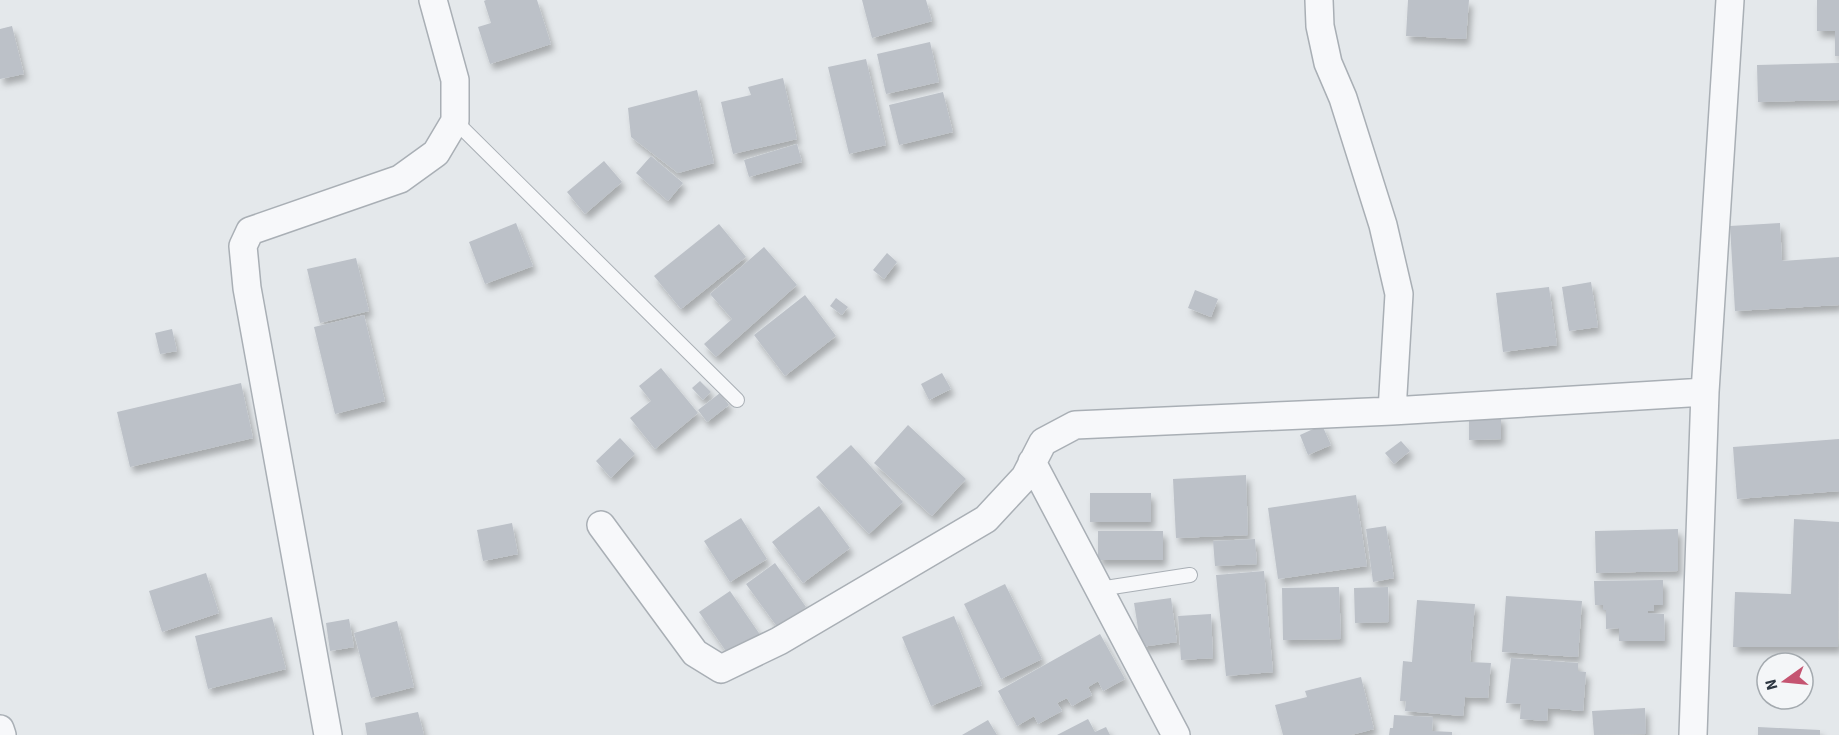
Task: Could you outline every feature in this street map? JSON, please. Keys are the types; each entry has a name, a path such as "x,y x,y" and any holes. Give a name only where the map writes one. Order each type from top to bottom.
{"street":[{"path":"328,735 247,288 243,246 250,231 399,179 436,153 455,121 454,80 433,0"},
{"path":"1319,0 1320,26 1328,63 1343,98 1383,225 1400,294 1392,411"},
{"path":"1693,735 1705,392 1730,0"},
{"path":"601,525 695,653 721,669 779,641 986,519 1025,477 1043,442 1075,424 1392,411 1705,392"},
{"path":"1032,462 1176,735"},
{"path":"0,729 2,735"}],"lane":[{"path":"455,121 737,400"},
{"path":"1099,589 1190,575"}],"building":[{"path":"537,0 551,44 490,64 478,27 491,23 484,1"},
{"path":"862,0 926,0 932,21 872,38"},
{"path":"1408,0 1469,0 1466,39 1406,36"},
{"path":"1817,0 1839,0 1839,56 1835,56 1835,31 1817,31"},
{"path":"12,26 24,74 0,79 0,29"},
{"path":"930,42 939,82 886,94 877,54"},
{"path":"866,59 886,145 849,154 828,67"},
{"path":"1839,63 1839,100 1758,102 1757,65"},
{"path":"783,78 797,139 733,154 721,102 751,95 748,87"},
{"path":"697,90 714,163 678,173 631,137 628,108"},
{"path":"943,92 953,132 899,145 889,105"},
{"path":"797,144 802,162 749,177 744,160"},
{"path":"651,156 683,183 668,201 636,173"},
{"path":"604,161 622,182 585,214 567,192"},
{"path":"516,223 533,266 485,284 469,242"},
{"path":"1780,223 1782,261 1839,257 1839,305 1735,311 1730,226"},
{"path":"719,224 746,257 681,309 654,276"},
{"path":"764,247 797,285 716,357 704,344 732,319 710,294"},
{"path":"887,253 897,262 884,279 873,270"},
{"path":"356,258 369,311 320,323 307,269"},
{"path":"1591,282 1598,327 1569,331 1562,287"},
{"path":"1549,287 1557,345 1503,352 1496,293"},
{"path":"1195,290 1218,299 1211,317 1188,308"},
{"path":"805,295 836,336 785,376 754,335"},
{"path":"836,298 848,307 842,315 830,306"},
{"path":"364,315 385,401 335,414 314,327"},
{"path":"172,329 177,351 160,354 155,333"},
{"path":"661,368 698,413 655,449 630,418 651,401 639,386"},
{"path":"942,373 951,389 929,400 921,384"},
{"path":"700,381 711,392 703,400 692,388"},
{"path":"241,383 253,438 130,467 117,412"},
{"path":"720,393 729,405 707,422 698,410"},
{"path":"1501,416 1501,439 1469,440 1469,417"},
{"path":"908,425 966,479 932,516 874,463"},
{"path":"1322,425 1331,445 1308,455 1300,435"},
{"path":"620,438 635,454 611,478 596,461"},
{"path":"1839,439 1839,491 1737,499 1733,447"},
{"path":"1401,441 1410,451 1394,464 1385,453"},
{"path":"851,445 903,502 869,534 816,477"},
{"path":"1246,475 1248,535 1176,538 1173,479"},
{"path":"1090,493 1151,493 1151,522 1090,522"},
{"path":"1356,495 1367,566 1278,579 1268,508"},
{"path":"819,506 850,548 803,583 772,542"},
{"path":"741,518 767,559 730,582 704,541"},
{"path":"1794,519 1839,522 1838,647 1733,647 1735,592 1791,594"},
{"path":"512,523 518,554 483,561 477,530"},
{"path":"1386,526 1394,578 1373,582 1366,529"},
{"path":"1678,529 1678,571 1596,573 1595,531"},
{"path":"1098,531 1163,531 1163,560 1098,560"},
{"path":"1255,539 1257,564 1215,566 1213,541"},
{"path":"775,563 806,607 778,628 746,584"},
{"path":"1264,571 1273,672 1226,676 1216,575"},
{"path":"206,573 219,613 162,632 149,591"},
{"path":"1663,580 1663,605 1654,605 1654,611 1648,611 1648,613 1664,614 1665,641 1619,641 1619,628 1606,629 1606,610 1603,610 1603,605 1595,605 1594,581"},
{"path":"1005,584 1042,659 1001,679 964,604"},
{"path":"1339,587 1341,639 1283,640 1282,588"},
{"path":"1388,587 1389,622 1355,623 1354,588"},
{"path":"730,591 763,639 732,660 699,612"},
{"path":"1506,596 1582,601 1578,657 1502,652"},
{"path":"1171,598 1177,642 1141,647 1134,603"},
{"path":"1417,600 1475,604 1470,662 1491,663 1488,698 1465,697 1463,716 1405,711 1406,701 1400,701 1403,661 1412,662"},
{"path":"1211,614 1213,658 1181,660 1178,616"},
{"path":"954,616 982,685 931,706 902,637"},
{"path":"272,617 286,669 208,689 195,636"},
{"path":"349,619 354,647 330,651 326,623"},
{"path":"397,621 414,687 371,698 354,633"},
{"path":"1100,634 1125,679 1103,691 1098,681 1088,687 1092,695 1072,706 1067,698 1057,703 1062,711 1038,724 1034,716 1017,726 998,691"},
{"path":"1511,658 1578,663 1578,671 1586,672 1583,711 1548,708 1547,721 1520,719 1521,704 1506,703"},
{"path":"1361,677 1374,729 1351,735 1283,735 1275,705 1307,697 1305,691"},
{"path":"1645,708 1646,734 1594,735 1592,711"},
{"path":"418,712 424,735 367,735 365,723"},
{"path":"1394,715 1433,717 1432,731 1452,732 1452,735 1389,735 1390,728 1393,728"},
{"path":"1088,719 1095,732 1106,727 1110,735 1057,735"},
{"path":"988,720 997,735 962,735"},
{"path":"1758,727 1820,730 1820,735 1758,735"}]}
